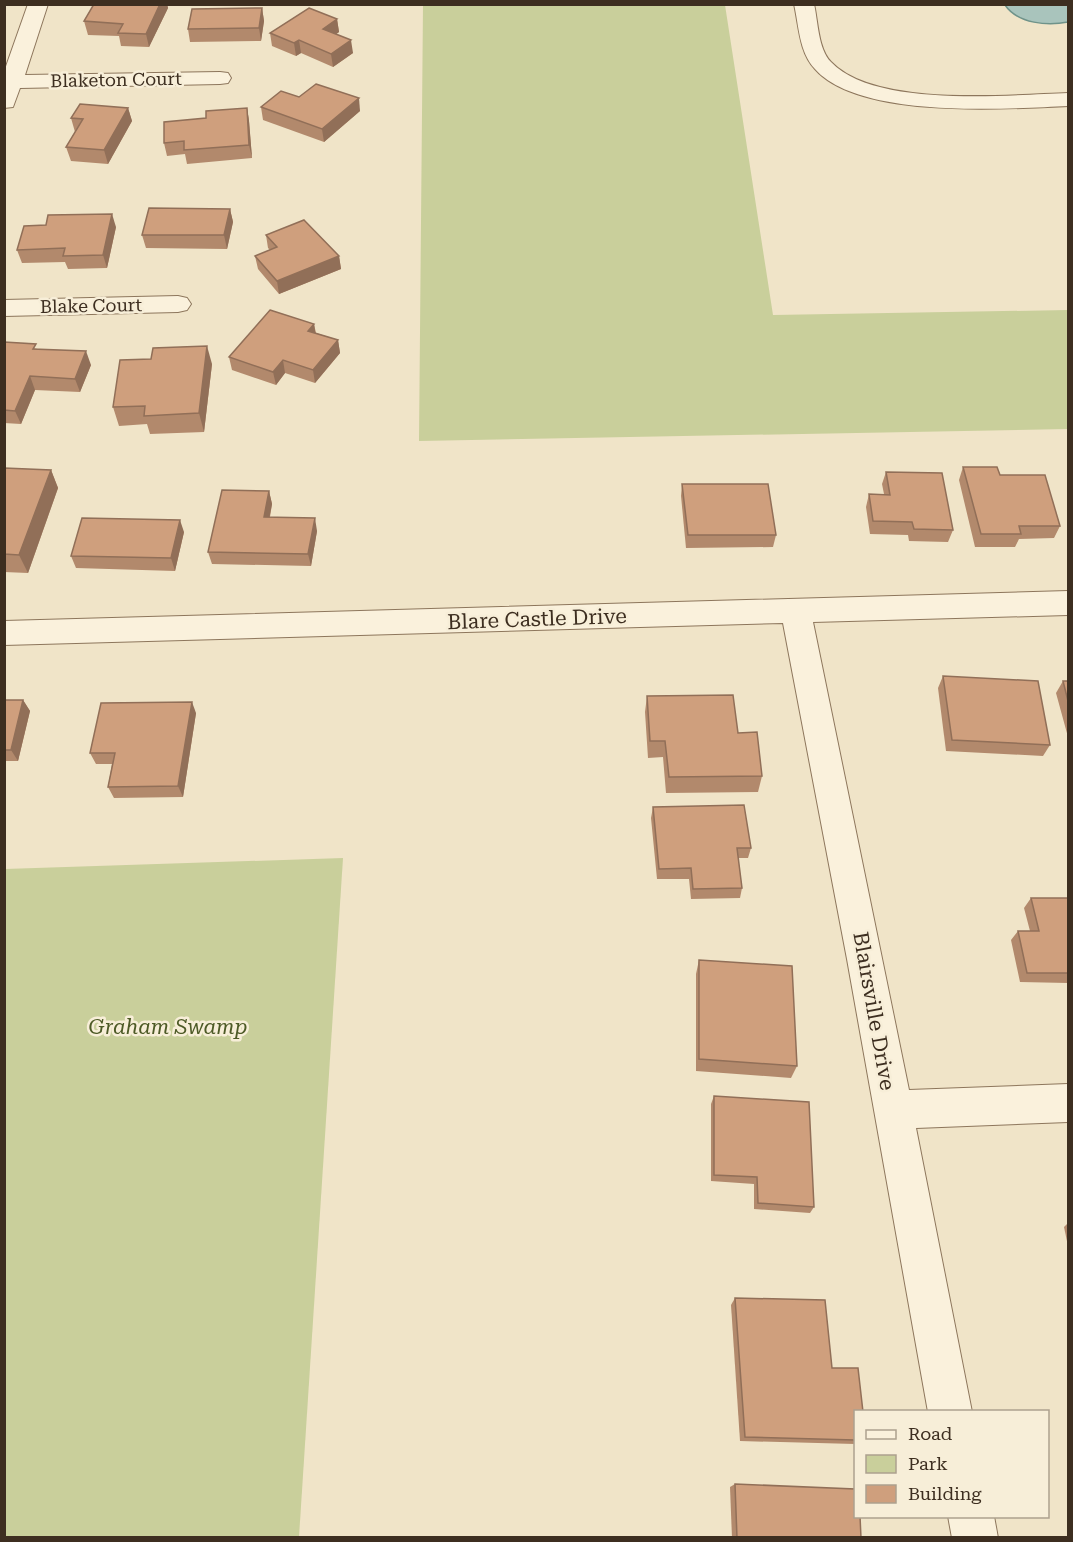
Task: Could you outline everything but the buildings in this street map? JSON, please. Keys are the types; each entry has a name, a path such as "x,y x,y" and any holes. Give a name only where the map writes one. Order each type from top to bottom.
{"street":[{"path":"4,103 8,82 38,4"},
{"path":"804,4 814,46 823,66 836,77 870,92 892,98 939,101 1068,100"},
{"name":"Blaketon Court","path":"8,82 220,78"},
{"name":"Blake Court","path":"4,308 178,304"},
{"name":"Blare Castle Drive","path":"4,633 1068,603"},
{"name":"Blairsville Drive","path":"796,611 951,1410"},
{"path":"893,1110 1068,1102"},
{"path":"971,1518 975,1538"}],"green space":[{"path":"423,5 725,5 773,315 1068,310 1068,429 419,441"},
{"name":"Graham Swamp","path":"343,858 299,1537 5,1537 5,869"}],"water":[{"path":"1005,5 1068,5 1068,22 1052,24 1025,20"}]}
